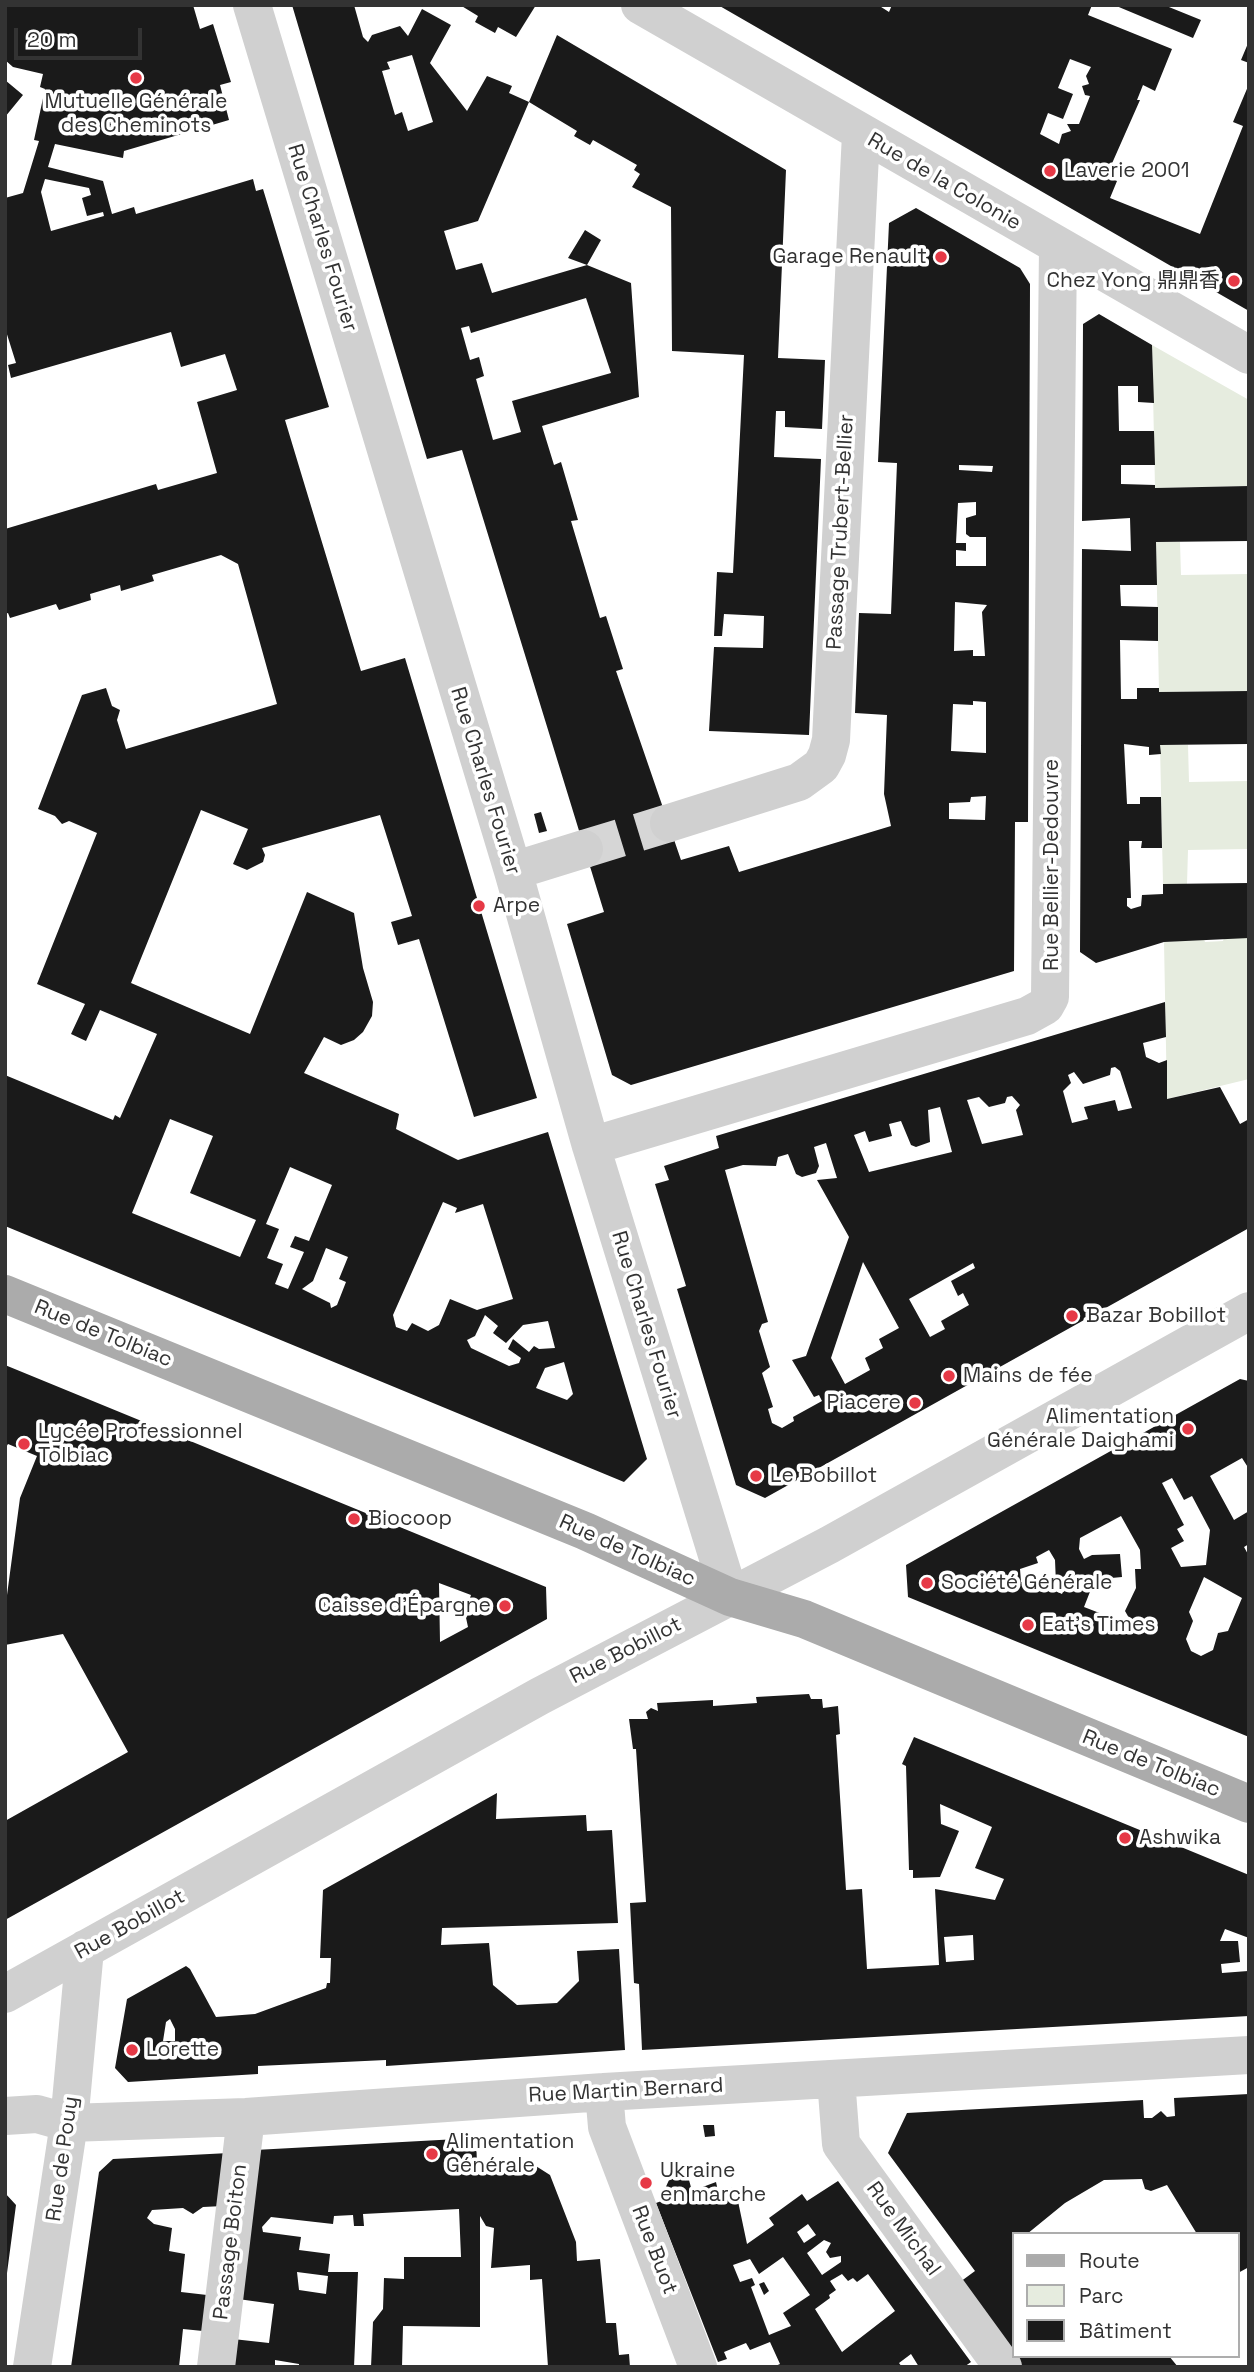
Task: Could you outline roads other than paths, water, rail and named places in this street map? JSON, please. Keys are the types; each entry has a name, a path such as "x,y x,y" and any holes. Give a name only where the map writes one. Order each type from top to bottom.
{"main road":[{"name":"Rue de Tolbiac","path":"5,1294 585,1531 730,1597 804,1619 1249,1804"}],"street":[{"name":"Rue Charles Fourier","path":"252,5 513,872 591,1146 730,1597"},
{"name":"Rue de la Colonie","path":"640,5 860,134 1249,355"},
{"name":"Passage Trubert-Bellier","path":"669,823 799,782 812,774 827,755 831,740 860,134"},
{"name":"Rue Bellier-Dedouvre","path":"591,1146 1027,1016 1045,1006 1050,997 1058,247"},
{"path":"513,872 584,849"},
{"name":"Rue Bobillot","path":"5,1994 540,1696 829,1545 1249,1311"},
{"name":"Rue de Pouy","path":"32,2367 69,2123 85,1950"},
{"name":"Rue Martin Bernard","path":"5,2116 37,2114 69,2123 246,2117 604,2092 1249,2055"},
{"name":"Rue Michal","path":"836,2079 841,2144 1003,2367"},
{"name":"Rue Buot","path":"604,2092 607,2127 698,2367"},
{"name":"Passage Boiton","path":"216,2367 246,2117"}],"tunnel":[{"path":"584,849 669,823"}],"place":[{"name":"Mutuelle Générale des Cheminots","path":"136,78"},
{"name":"Laverie 2001","path":"1050,171"},
{"name":"Garage Renault","path":"941,257"},
{"name":"Chez Yong 鼎鼎香","path":"1234,281"},
{"name":"Arpe","path":"479,906"},
{"name":"Bazar Bobillot","path":"1072,1316"},
{"name":"Mains de fée","path":"949,1376"},
{"name":"Piacere","path":"915,1403"},
{"name":"Alimentation Générale Daighami","path":"1188,1429"},
{"name":"Lycée Professionnel Tolbiac","path":"24,1444"},
{"name":"Le Bobillot","path":"756,1476"},
{"name":"Biocoop","path":"354,1519"},
{"name":"Société Générale","path":"927,1583"},
{"name":"Caisse d'Épargne","path":"505,1606"},
{"name":"Eat's Times","path":"1028,1625"},
{"name":"Ashwika","path":"1125,1838"},
{"name":"Lorette","path":"132,2050"},
{"name":"Alimentation Générale","path":"432,2154"},
{"name":"Ukraine en marche","path":"646,2183"}]}
